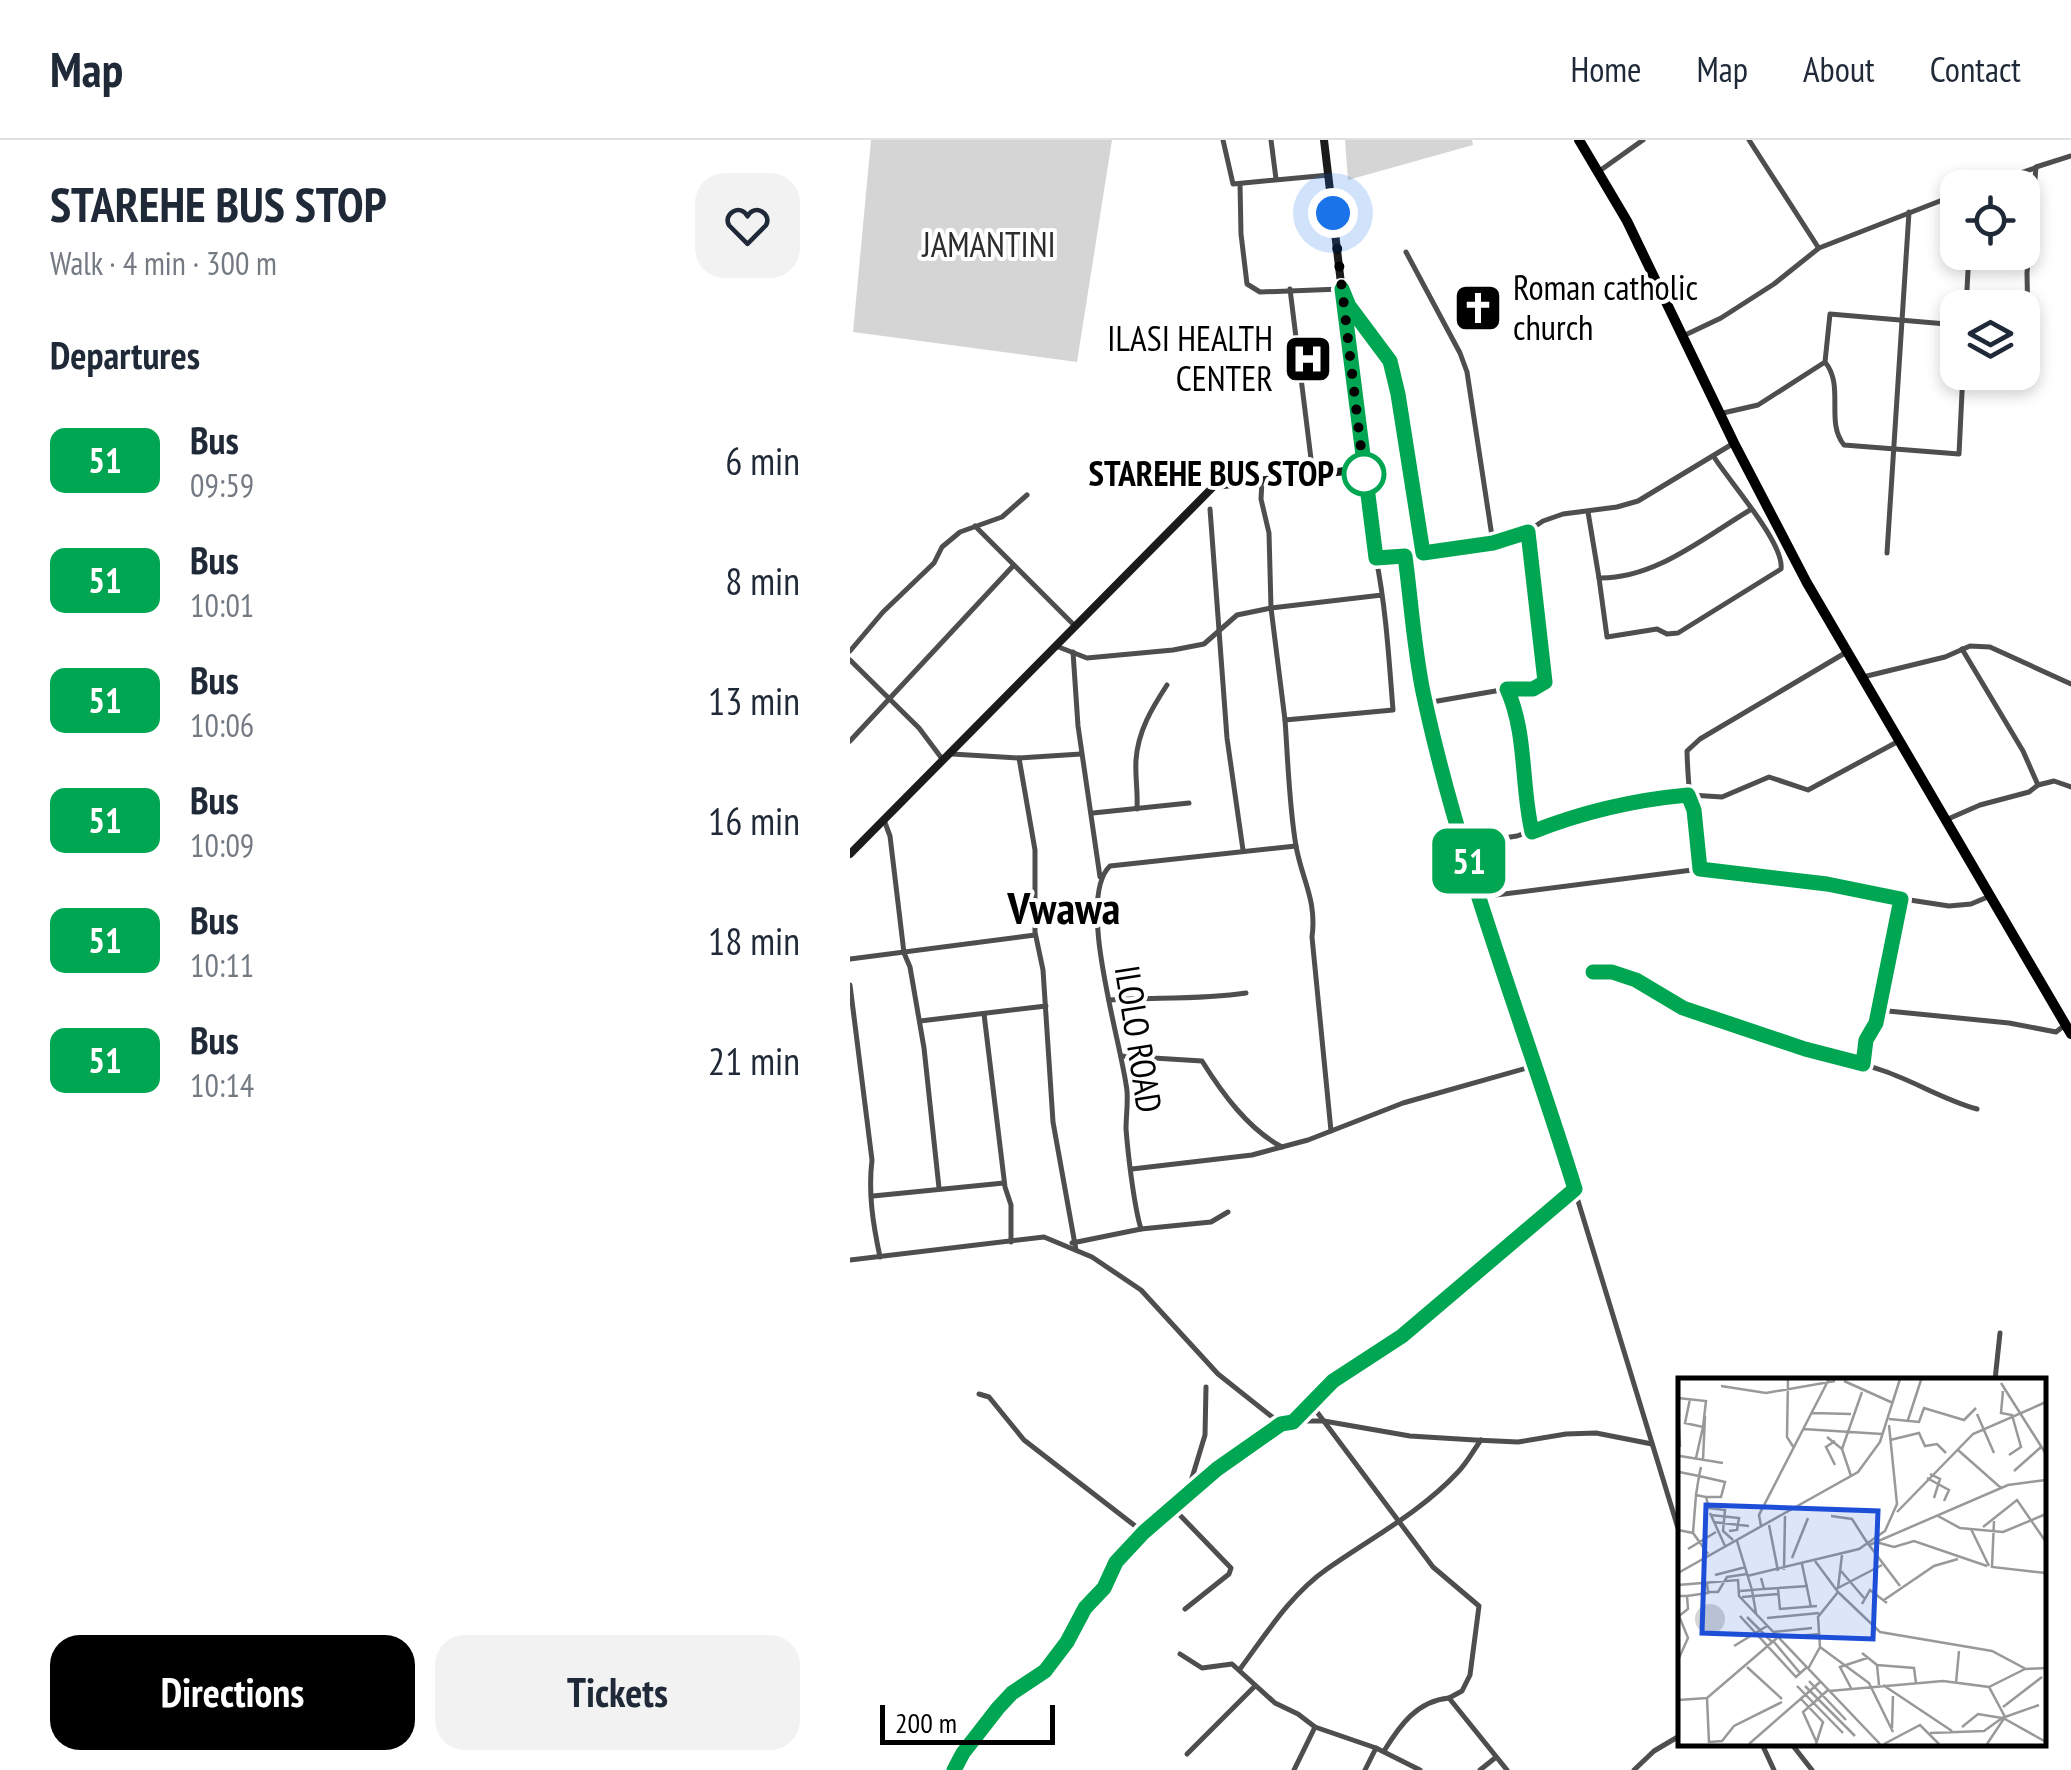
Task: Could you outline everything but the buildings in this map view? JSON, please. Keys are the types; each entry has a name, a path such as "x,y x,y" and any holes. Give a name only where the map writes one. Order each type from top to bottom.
{"highway":[{"path":"1580,140 1627,221 1734,443 1848,651 2068,1029"}],"street":[{"path":"1223,140 1233,184 1328,175"},
{"path":"1271,140 1276,179"},
{"path":"1285,720 1393,710 1324,140"},
{"path":"1598,172 1643,140"},
{"path":"1749,140 1819,248"},
{"path":"2030,170 2071,156"},
{"path":"2027,290 2036,168"},
{"path":"1240,184 1247,284 1260,292 1342,289"},
{"path":"1684,336 1774,284 1819,248 1940,201"},
{"path":"1887,553 1909,212"},
{"path":"1406,252 1467,372 1493,543"},
{"path":"1290,289 1313,475"},
{"path":"1342,289 1349,306 1390,361 1423,553"},
{"path":"1940,323 1830,314 1826,362 1834,374 1839,440 1844,445 1958,454 1963,390"},
{"path":"1720,414 1758,405 1826,362"},
{"path":"1376,558 1493,543 1528,532 1563,514 1638,501 1734,443"},
{"path":"1588,512 1607,637 1656,630 1678,632 1782,569 1783,562 1770,534 1713,456"},
{"path":"850,854 1214,486 1363,469"},
{"path":"1262,481 1296,846 1312,897 1312,937 1331,1131"},
{"path":"850,651 883,612 934,563 942,547 960,532 1002,517 1026,495"},
{"path":"1210,509 1218,634 1243,850"},
{"path":"1598,578 1621,578 1658,566 1750,510"},
{"path":"975,526 1075,626"},
{"path":"1426,703 1507,689 1533,689 1545,682 1528,532"},
{"path":"1405,556 1426,703 1464,844 1678,1528"},
{"path":"850,740 892,700 1014,566"},
{"path":"1216,612 1234,616 1382,595"},
{"path":"1056,646 1088,658 1174,650 1204,644 1234,616"},
{"path":"1863,677 1990,646 2071,684"},
{"path":"1962,650 2023,751 2038,784"},
{"path":"1700,869 1694,810 1688,795 1687,752 1700,739 1848,651"},
{"name":"ILOLO ROAD","path":"1073,652 1082,754 1101,880 1099,950 1126,1087 1126,1129 1141,1228"},
{"path":"850,660 946,757 1082,754"},
{"path":"1137,809 1139,737 1167,685"},
{"path":"1507,689 1517,719 1524,799 1532,832"},
{"path":"1464,844 1532,832 1574,815 1606,808 1688,795 1722,796 1769,777 1808,790 1899,740"},
{"path":"1018,758 1035,850 1035,935 1044,970 1053,1122 1076,1246 1141,1290 1218,1374 1281,1424"},
{"path":"1946,820 1980,805 2029,792 2038,784 2054,782 2071,787"},
{"path":"1093,813 1189,802"},
{"path":"884,820 897,876 904,953 919,1021 939,1188"},
{"path":"1101,880 1110,866 1296,846"},
{"path":"1480,897 1700,869 1827,884 1950,906 1971,904 1990,896"},
{"path":"1863,1064 1866,1040 1876,1023 1901,899"},
{"path":"850,959 1035,935"},
{"path":"1593,972 1612,972 1636,980 1683,1008 1863,1064 1977,1109"},
{"path":"850,985 872,1160 872,1222 880,1257"},
{"path":"1109,1000 1175,996 1201,1000 1246,993"},
{"path":"919,1021 1046,1006"},
{"path":"1878,1010 2009,1022 2056,1032 2068,1029"},
{"path":"984,1014 1004,1183 1011,1205 1011,1242"},
{"path":"1121,1056 1202,1061 1232,1104 1266,1138 1282,1147"},
{"path":"1132,1168 1232,1158 1282,1147 1402,1103 1534,1066"},
{"path":"872,1196 1004,1183"},
{"path":"1293,1422 1333,1381 1402,1336 1575,1189"},
{"path":"850,1260 1044,1237 1076,1246 1141,1228 1210,1222 1228,1212"},
{"path":"1995,1378 2000,1333"},
{"path":"1185,1497 1206,1435 1206,1387"},
{"path":"979,1394 989,1397 1024,1440 1144,1532"},
{"path":"1311,1404 1434,1567 1480,1612 1468,1684 1449,1698 1419,1706 1384,1751"},
{"path":"954,1770 998,1708 1012,1693 1045,1671 1067,1642 1085,1608 1104,1588 1116,1562 1144,1532 1217,1469 1281,1424 1324,1421 1410,1436 1518,1442 1596,1433 1652,1444"},
{"path":"1240,1669 1306,1587 1457,1474 1481,1440"},
{"path":"1174,1508 1231,1568 1230,1574 1185,1609"},
{"path":"1180,1654 1202,1668 1226,1663 1240,1669 1275,1703 1315,1727 1384,1751 1420,1770"},
{"path":"1187,1754 1255,1686"},
{"path":"1449,1698 1506,1770"},
{"path":"1294,1770 1315,1727"},
{"path":"1634,1770 1678,1736"},
{"path":"1762,1745 1772,1769"},
{"path":"1792,1745 1812,1770"},
{"path":"1365,1770 1376,1748"},
{"path":"1480,1770 1495,1758"}],"green space":[{"name":"JAMANTINI","path":"871,140 1112,140 1077,362 853,332"},
{"path":"1345,140 1472,140 1473,145 1348,180"}],"bus line":[{"name":"51","path":"954,1770 998,1708 1012,1693 1045,1671 1067,1642 1085,1608 1104,1588 1116,1562 1144,1532 1217,1469 1281,1424 1293,1422 1333,1381 1402,1336 1575,1189 1502,975 1434,733 1423,691 1405,556 1376,558 1342,289 1349,306 1390,361 1423,553 1475,547 1528,532 1545,682 1533,689 1507,689 1517,719 1524,799 1532,832 1574,815 1653,798 1688,795 1694,810 1700,869 1827,884 1901,899 1876,1023 1866,1040 1863,1064 1683,1008 1636,980 1612,972 1593,972"}],"place":[{"name":"Roman catholic church","path":"1478,308"},
{"name":"ILASI HEALTH CENTER","path":"1308,359"},
{"name":"STAREHE BUS STOP","path":"1364,474"}],"district":[{"name":"Vwawa","path":"1064,908"}],"route":[{"path":"1333,213 1364,474"}]}
